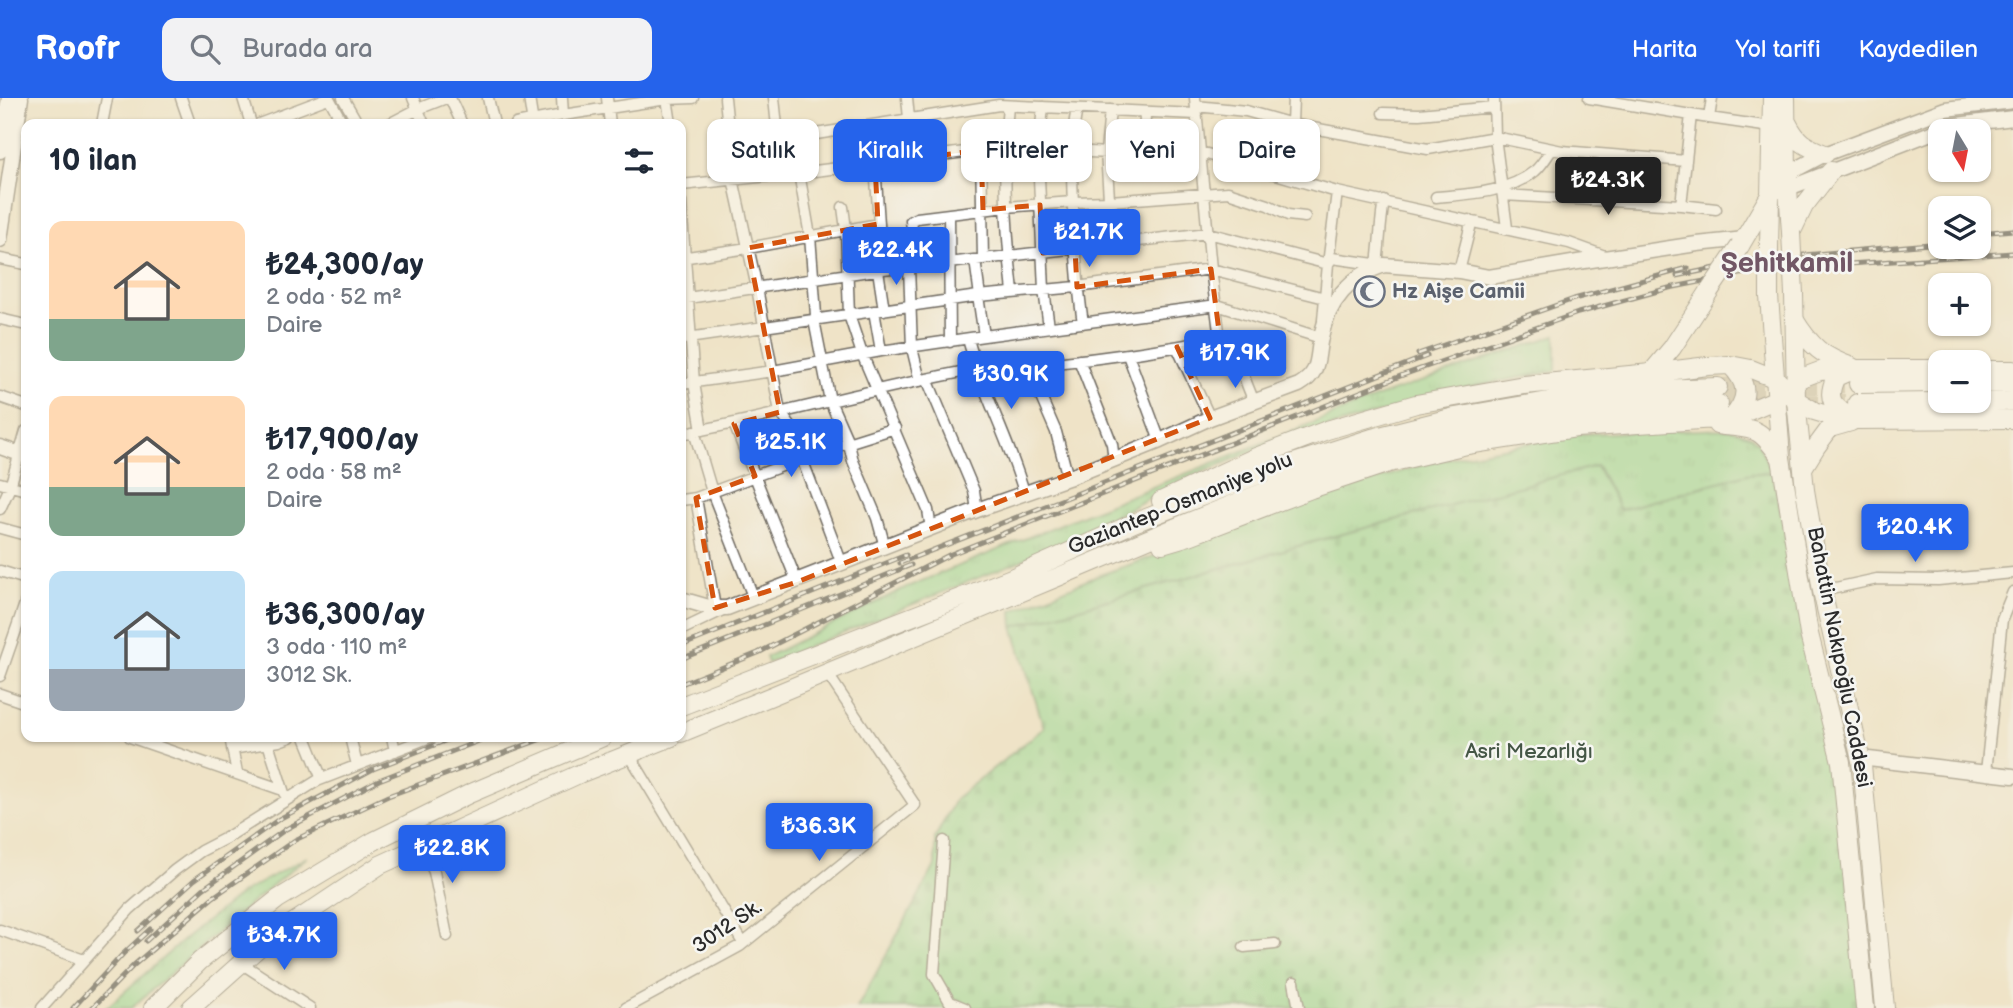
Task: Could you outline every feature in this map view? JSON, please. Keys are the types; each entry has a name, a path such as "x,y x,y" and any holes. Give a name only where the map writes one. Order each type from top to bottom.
{"main road":[{"path":"1772,98 1788,181 1794,294 1786,390"},
{"path":"1786,98 1778,123 1770,195 1769,247 1769,296 1786,390"},
{"path":"1778,123 1828,163 1791,232"},
{"path":"1651,373 1672,348 1742,243 1770,195"},
{"path":"1794,319 1806,339 1857,376"},
{"path":"1723,403 1741,407 1745,393 1741,376 1730,365"},
{"path":"1009,579 1158,502 1256,457 1327,430 1416,404 1510,388 1730,365 1751,369 1814,411 1837,418 1856,412 2013,401"},
{"path":"1928,370 1836,377 1830,389 1832,400 1839,411 2013,419"},
{"path":"1991,370 2013,370"},
{"path":"1689,422 1723,403 1786,390 1820,371 1928,382"},
{"path":"1991,383 2013,383"},
{"name":"Gaziantep-Osmaniye yolu","path":"686,704 1009,579 1136,522 1262,473 1372,438 1455,417 1554,400 1655,389 1723,403"},
{"name":"Bahattin Nakıpoğlu Caddesi","path":"1786,390 1781,458 1809,634 1841,762 1865,1008"},
{"name":"Bahattin Nakıpoğlu Caddesi","path":"1786,390 1803,468 1822,591 1860,758 1885,1008"},
{"name":"Gaziantep-Osmaniye yolu","path":"686,731 1273,488 1382,452 1458,431 1559,413 1660,404 1723,403"},
{"path":"1803,468 1830,428 1856,412"},
{"path":"1074,570 1189,536 1311,489 1390,463 1467,445 1576,429 1689,422 1755,429 1769,440 1781,458"},
{"path":"153,1008 200,961 278,900 374,841 469,794 591,742"},
{"path":"191,1008 266,942 380,865 579,774 659,742"}],"street":[{"path":"0,151 9,98"},
{"path":"0,240 21,98"},
{"path":"103,119 107,98"},
{"path":"181,98 188,119"},
{"path":"243,98 249,119"},
{"path":"268,119 298,103 329,98 340,119"},
{"path":"343,98 355,119"},
{"path":"413,98 422,119"},
{"path":"399,119 448,98 459,119"},
{"path":"488,98 493,119"},
{"path":"529,98 532,119"},
{"path":"562,98 563,115"},
{"path":"545,119 608,104 693,98"},
{"path":"725,98 727,119"},
{"path":"774,98 776,119"},
{"path":"907,98 908,119"},
{"path":"1244,98 1246,111"},
{"path":"1292,119 1293,98"},
{"path":"1589,98 1709,118 1778,123"},
{"path":"1664,111 1666,98"},
{"path":"1709,118 1712,98"},
{"path":"667,99 670,119"},
{"path":"1770,195 1775,185 1945,109 2013,101"},
{"path":"1383,113 1419,114 1494,103 1495,137 1507,228"},
{"path":"914,119 999,105 1145,112 1196,106 1246,111 1277,119"},
{"path":"1007,119 1008,106"},
{"path":"686,433 976,369 1128,355 1220,339 1196,106"},
{"path":"1042,119 1043,107"},
{"path":"1076,119 1077,109"},
{"path":"1109,119 1110,110"},
{"path":"1145,112 1145,119"},
{"path":"1681,205 1691,115"},
{"path":"1828,163 1949,126 2013,118"},
{"path":"1320,128 1429,149 1495,137 1552,149 1686,161"},
{"path":"1502,191 1538,168 1552,149"},
{"path":"1092,152 1106,152"},
{"path":"1200,152 1337,192 1507,228 1569,243 1607,257"},
{"path":"686,184 707,182"},
{"path":"734,182 780,412 793,431 842,564"},
{"path":"801,182 810,236 814,320 830,401 877,518 885,547"},
{"path":"876,182 881,351"},
{"path":"982,182 979,296 984,336"},
{"path":"1005,182 1013,292"},
{"path":"1040,182 1044,290 1049,327"},
{"path":"1073,182 1077,286 1083,323"},
{"path":"1108,182 1112,244"},
{"path":"1436,197 1502,191 1716,209"},
{"path":"976,510 974,491 912,348 911,220 1006,207 1228,192 1268,205 1288,215 1305,217"},
{"path":"686,627 721,608 754,599 976,510 1068,478 1309,379 1315,372 1321,335 1337,192"},
{"path":"1380,265 1380,219 1384,201"},
{"path":"844,207 849,315 862,354 928,510 931,529"},
{"path":"949,214 950,342"},
{"path":"1459,271 1470,228 1469,220"},
{"path":"686,257 878,224"},
{"path":"686,298 880,269 1208,233 1328,264"},
{"path":"1328,264 1332,258 1459,271 1489,277 1697,244 1742,243"},
{"path":"0,259 21,263"},
{"path":"1321,335 1332,303 1362,274 1380,265"},
{"path":"754,599 712,492 698,430 694,383 686,338 948,300 1211,269 1325,298"},
{"path":"686,384 881,351 1217,305 1321,335"},
{"path":"0,319 21,324"},
{"path":"968,339 976,369 1014,459 1024,492"},
{"path":"1177,347 1210,418"},
{"path":"1234,352 1254,402"},
{"path":"1128,355 1160,441"},
{"path":"1079,360 1112,444 1114,460"},
{"path":"1027,365 1056,432 1068,478"},
{"path":"0,397 21,404"},
{"path":"734,424 797,582"},
{"path":"686,499 895,428"},
{"path":"0,447 21,454"},
{"path":"0,509 5,485 21,456"},
{"path":"696,498 721,608"},
{"path":"0,528 21,534"},
{"path":"0,571 21,577"},
{"path":"1822,591 1877,579 1938,580 2013,573"},
{"path":"1986,772 2003,619 2013,592"},
{"path":"686,601 721,608"},
{"path":"0,676 21,615"},
{"name":"3012 Sk.","path":"626,1008 743,943 915,805 827,673"},
{"path":"0,694 21,701"},
{"path":"145,742 237,773 285,794"},
{"path":"231,742 237,773"},
{"path":"232,749 265,742"},
{"path":"279,742 285,794"},
{"path":"307,742 322,779"},
{"path":"352,742 357,765"},
{"path":"393,742 395,751"},
{"path":"42,1008 130,909 201,851 226,838 285,794 417,742"},
{"path":"629,754 743,943"},
{"path":"1860,758 2013,776"},
{"path":"944,841 934,975 950,1002 965,1008"},
{"path":"422,846 434,872 447,936"},
{"path":"0,930 84,960"},
{"path":"1244,947 1275,944"},
{"path":"241,963 310,1008"},
{"path":"1294,982 1299,1008"}],"highlighted area":[{"path":"981,150 983,210 1040,205 1043,253 1075,249 1077,287 1211,269 1220,339 1177,347 1210,418 797,582 715,608 696,498 755,476 734,424 780,412 748,248 878,224 875,164"}],"green space":[{"path":"1556,335 1556,371 1469,387 1268,445 1179,482 1069,541 768,663 766,657 907,587 1380,396"},
{"path":"1731,429 1751,436 1758,443 1772,472 1747,474 1620,510 1597,466 1302,545 1013,627 1012,611 1100,575 1434,461 1576,434"},
{"name":"Asri Mezarlığı","path":"1596,466 1620,510 1747,474 1772,472 1838,769 1861,1008 857,1008 935,866 935,838 956,798 1044,728 1013,627 1302,545"},
{"path":"307,857 131,1008 106,1008 242,893"}],"tunnel":[{"path":"1718,387 1858,384"},
{"path":"1719,404 1857,403"}],"railway":[{"path":"1991,232 2013,230"},
{"path":"1677,276 1759,259 1928,244"},
{"path":"686,682 758,653 951,554 1403,375 1578,313 1669,288 1760,270 2013,253"},
{"path":"1418,354 1574,299 1688,268"},
{"path":"900,563 1427,356"},
{"path":"686,644 906,555"},
{"path":"686,657 911,565"},
{"path":"138,931 194,880 279,819 373,769 442,742"},
{"path":"146,941 203,889 286,829 379,780 476,742"},
{"path":"92,1008 134,965 212,898 295,840 388,796 534,742"},
{"path":"73,1008 150,929"}],"place":[{"name":"Hz Aişe Camii","path":"1369,291"}],"district":[{"name":"Şehitkamil","path":"1787,262"}]}
